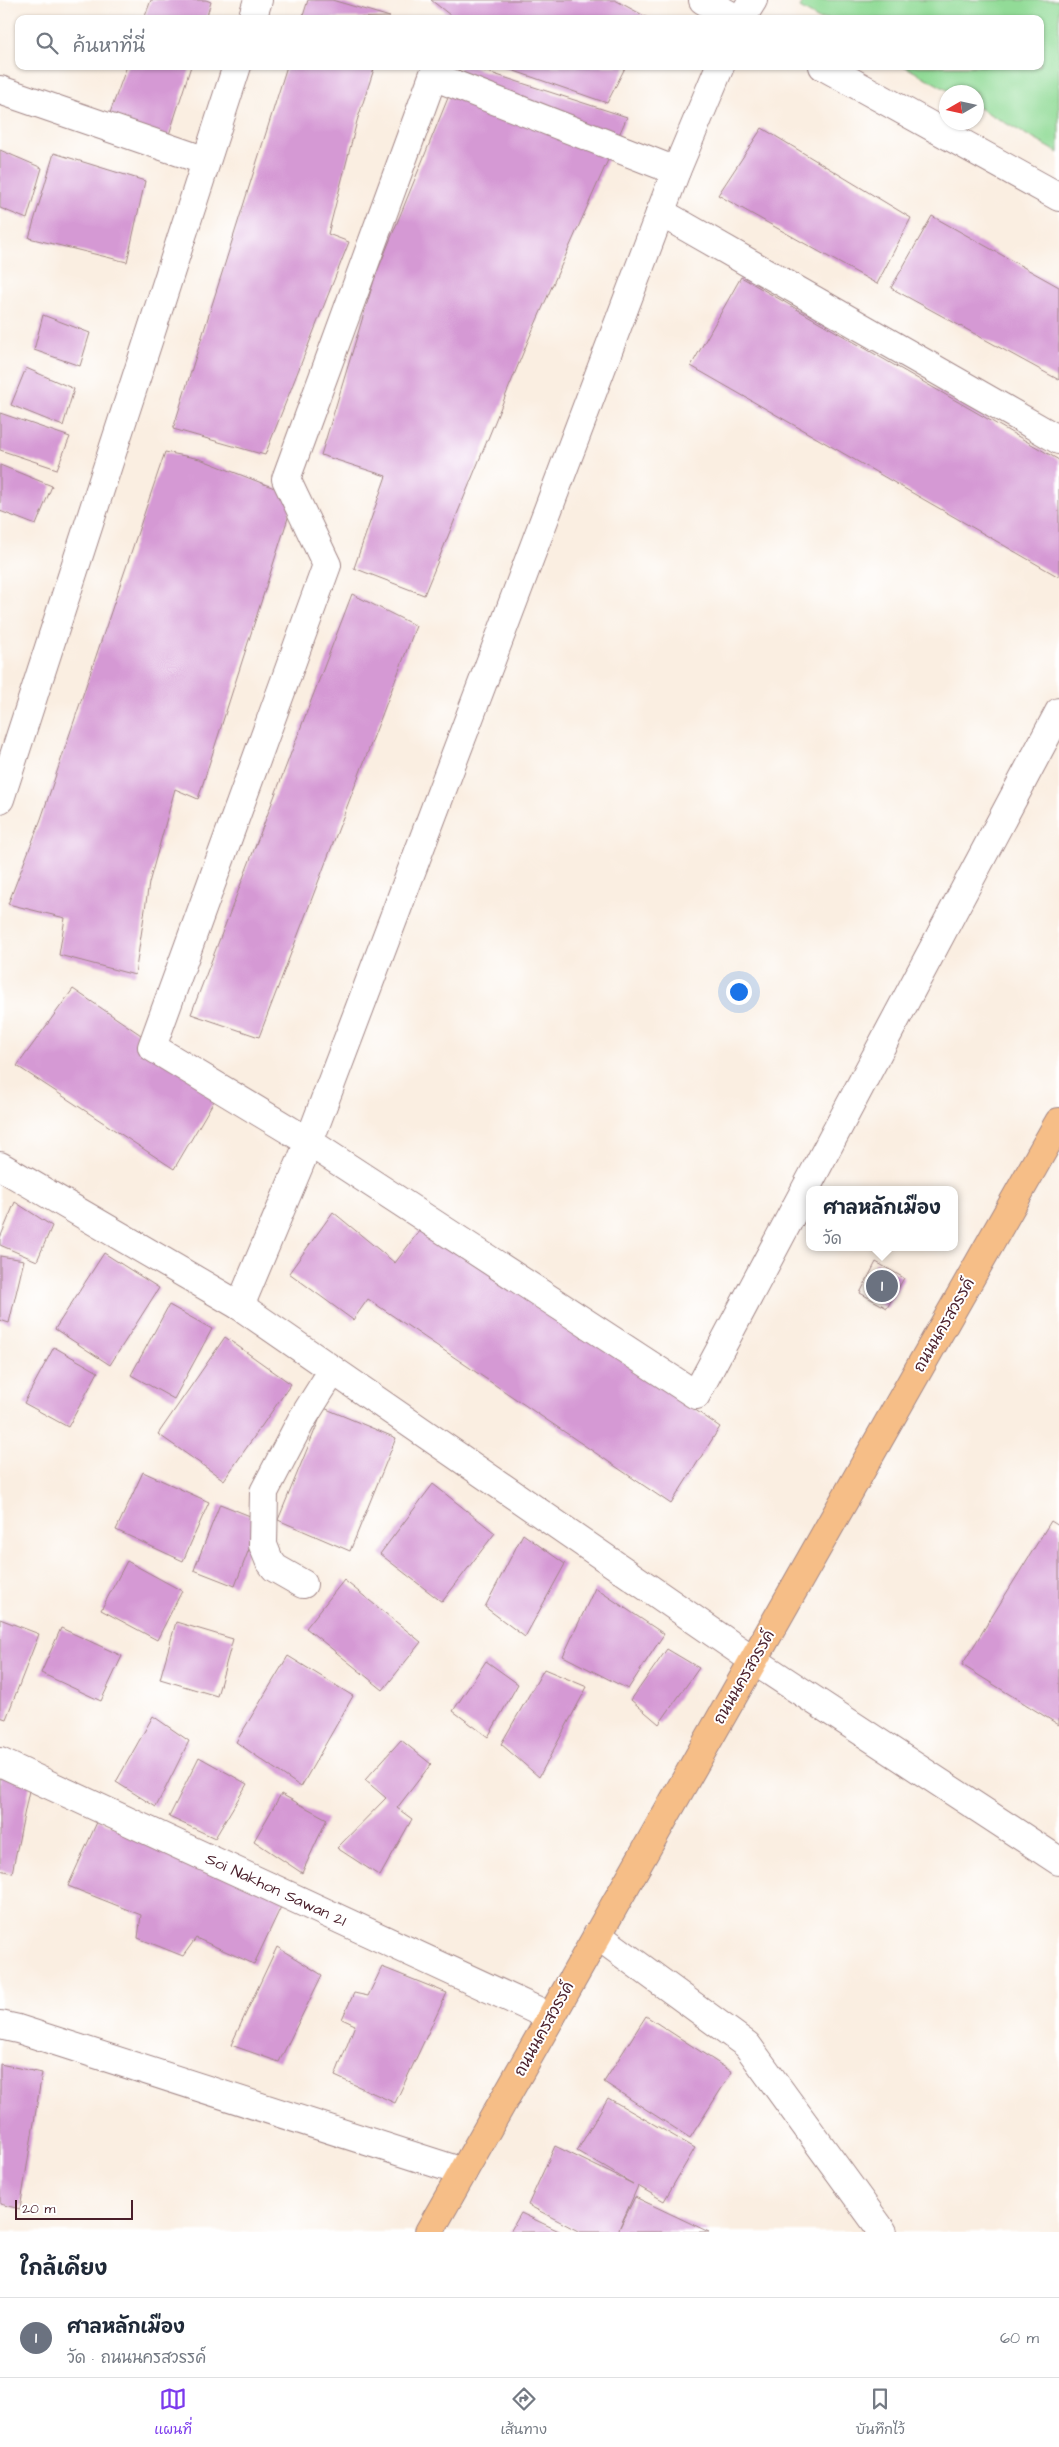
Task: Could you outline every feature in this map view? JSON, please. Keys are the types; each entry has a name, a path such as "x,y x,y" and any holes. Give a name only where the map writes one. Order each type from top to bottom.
{"main road":[{"name":"ถนนนครสวรรค์","path":"429,2232 1059,1122"}],"street":[{"path":"253,15 258,0"},
{"path":"703,0 730,15"},
{"path":"744,15 753,0"},
{"path":"0,799 236,70"},
{"path":"240,1306 309,1142 660,212 718,70"},
{"path":"830,70 1059,196"},
{"path":"676,171 433,76 286,479 327,565 152,1047 309,1142 696,1395 806,1188"},
{"path":"0,90 206,161"},
{"path":"660,212 1059,440"},
{"path":"807,1186 1059,712"},
{"path":"0,1166 240,1306 754,1660 1059,1862"},
{"path":"303,1584 275,1568 263,1546 264,1492 301,1421 333,1370"},
{"name":"Soi Nakhon Sawan 21","path":"0,1762 551,2017"},
{"path":"597,1935 747,2045 882,2232"},
{"path":"0,2026 18,2028 463,2172"}],"green space":[{"path":"804,0 1059,0 1059,153 984,111 984,85 939,85 911,70 1044,70 1044,15 812,15 800,8"}],"building":[{"path":"151,0 206,0 211,2 207,15 145,15"},
{"path":"308,0 332,0 383,15 303,15"},
{"path":"431,0 615,0 643,15 450,15"},
{"path":"126,70 190,70 167,141 107,121"},
{"path":"286,70 374,70 357,121 328,234 349,242 265,455 173,429"},
{"path":"459,70 481,70 627,117 530,336 424,595 354,568 386,476 321,455 375,277"},
{"path":"512,70 624,70 607,103"},
{"path":"762,128 911,218 877,284 718,195"},
{"path":"0,150 42,168 27,219 0,208"},
{"path":"54,153 145,181 127,262 29,238"},
{"path":"932,216 1059,287 1059,380 891,288"},
{"path":"741,277 1059,460 1059,577 691,366"},
{"path":"43,315 90,333 80,366 34,350"},
{"path":"26,368 74,389 63,426 11,405"},
{"path":"0,413 70,437 57,469 0,450"},
{"path":"165,452 200,459 295,496 198,799 175,789 149,883 135,975 59,955 65,918 8,904 41,819"},
{"path":"0,465 52,486 36,525 0,511"},
{"path":"352,594 416,626 259,1037 191,1014"},
{"path":"73,989 221,1089 174,1169 17,1066"},
{"path":"15,1202 52,1226 37,1261 0,1245 0,1238"},
{"path":"333,1212 395,1263 425,1223 720,1427 671,1504 368,1299 353,1320 289,1273"},
{"path":"104,1253 159,1288 110,1365 55,1329"},
{"path":"0,1256 24,1260 9,1323 0,1320"},
{"path":"876,1262 904,1278 887,1308 860,1293"},
{"path":"169,1305 212,1329 174,1399 131,1375"},
{"path":"225,1337 291,1384 224,1480 158,1434"},
{"path":"54,1347 98,1372 68,1427 24,1403"},
{"path":"324,1408 396,1438 350,1551 278,1520"},
{"path":"143,1472 209,1502 183,1561 116,1530"},
{"path":"433,1484 495,1533 442,1602 380,1554"},
{"path":"220,1504 260,1520 235,1586 194,1570"},
{"path":"1051,1521 1059,1526 1059,1725 962,1665"},
{"path":"523,1534 565,1564 525,1637 485,1607"},
{"path":"127,1561 182,1591 157,1640 101,1610"},
{"path":"344,1580 421,1642 383,1690 306,1628"},
{"path":"595,1588 664,1634 628,1689 563,1656"},
{"path":"0,1619 39,1634 6,1719 0,1717"},
{"path":"176,1622 233,1639 217,1696 160,1679"},
{"path":"61,1628 122,1656 101,1701 41,1673"},
{"path":"667,1649 699,1668 659,1724 631,1700"},
{"path":"288,1656 353,1696 301,1787 236,1742"},
{"path":"486,1661 518,1684 488,1737 453,1711"},
{"path":"544,1669 587,1687 539,1777 501,1744"},
{"path":"153,1716 189,1741 156,1807 116,1782"},
{"path":"401,1740 431,1764 397,1808 412,1819 380,1876 337,1848 386,1798 365,1780"},
{"path":"199,1757 247,1784 215,1838 169,1817"},
{"path":"0,1768 32,1776 12,1873 0,1870"},
{"path":"281,1794 327,1819 302,1873 254,1841"},
{"path":"98,1820 287,1894 254,1964 196,1938 183,1956 138,1938 141,1915 68,1886"},
{"path":"277,1947 322,1975 279,2062 231,2045"},
{"path":"382,1967 447,1993 395,2103 335,2076 355,2025 342,2019 354,1993 368,1996"},
{"path":"646,2016 732,2072 690,2138 604,2082"},
{"path":"0,2064 42,2073 20,2209 0,2204"},
{"path":"608,2098 695,2148 664,2201 638,2186 619,2229 635,2197 709,2232 580,2232 528,2205 555,2146 633,2184 577,2151"},
{"path":"521,2213 561,2232 510,2232"}],"place":[{"name":"ศาลหลักเมือง","path":"882,1286"}]}
